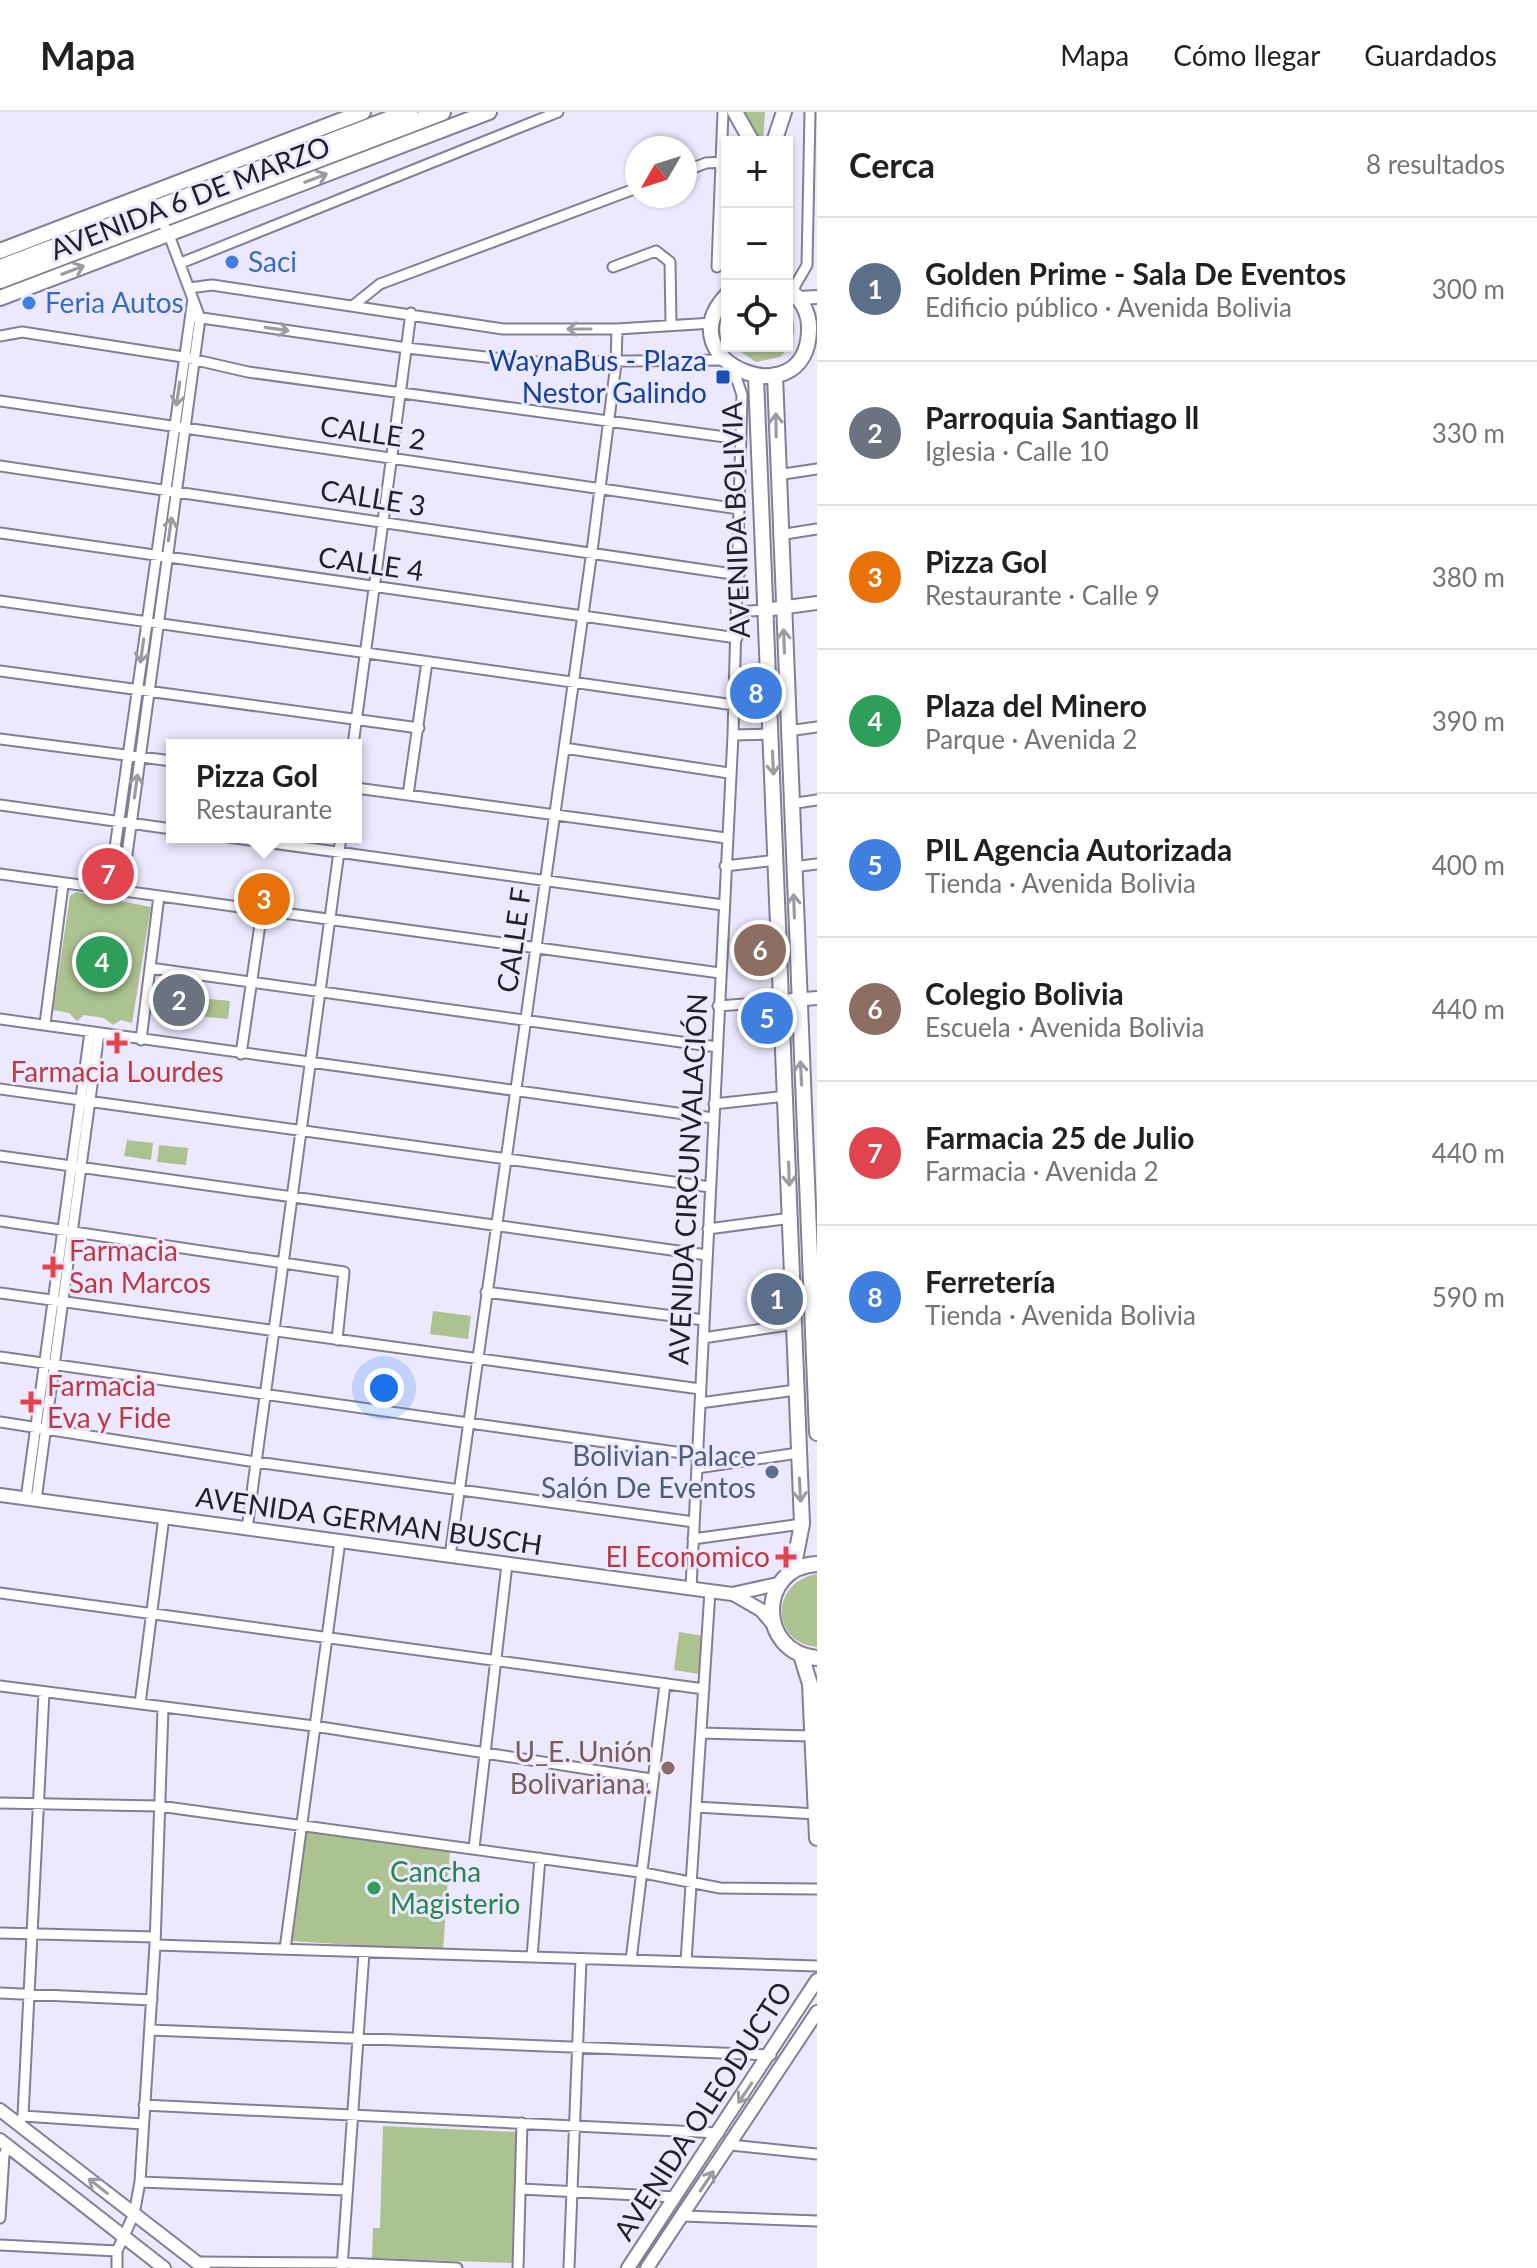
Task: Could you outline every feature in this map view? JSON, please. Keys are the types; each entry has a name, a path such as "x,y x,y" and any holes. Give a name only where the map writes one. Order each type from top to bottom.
{"highway":[{"name":"AVENIDA 6 DE MARZO","path":"0,280 409,112"},
{"name":"AVENIDA 6 DE MARZO","path":"0,268 154,217 442,112"}],"main road":[{"name":"AVENIDA 6 DE MARZO","path":"0,298 363,112"},
{"name":"AVENIDA 6 DE MARZO","path":"0,251 154,217 489,112"},
{"path":"735,112 749,136"},
{"path":"774,112 774,136"},
{"path":"776,136 784,112"},
{"path":"793,293 817,297"},
{"path":"721,303 713,323 714,341 729,364 756,377 775,375 795,364 812,343 808,316 793,294"},
{"name":"AVENIDA BOLIVIA","path":"775,375 793,867 786,1096 802,1524 793,1570"},
{"name":"AVENIDA BOLIVIA","path":"756,377 764,610 778,860 790,1001 810,1143 817,1433"},
{"path":"764,610 817,603"},
{"path":"790,1001 817,998"},
{"name":"AVENIDA GERMAN BUSCH","path":"0,1495 732,1594 754,1605 772,1623"},
{"path":"817,1564 793,1570 778,1584 771,1604 772,1623 784,1644 801,1655 817,1658"},
{"name":"AVENIDA GERMAN BUSCH","path":"732,1594 778,1584"},
{"path":"801,1655 810,1684 817,1838"},
{"name":"AVENIDA OLEODUCTO","path":"628,2268 771,2055 817,1980"},
{"name":"AVENIDA OLEODUCTO","path":"647,2268 817,2012"},
{"path":"1,2113 20,2120 200,2265"},
{"path":"4,2143 164,2268"}],"street":[{"path":"181,263 558,112"},
{"path":"723,112 723,136"},
{"path":"793,291 807,265 810,112"},
{"path":"697,168 721,163"},
{"path":"355,304 380,284 625,192"},
{"path":"717,267 721,207"},
{"path":"109,890 146,621 176,490 200,318 181,263 154,217"},
{"path":"613,267 656,251 665,256 670,262 671,325"},
{"path":"189,288 212,285 355,304 503,329 617,329 713,323"},
{"path":"122,891 157,623 165,488 193,299"},
{"path":"354,739 411,313"},
{"path":"189,316 407,348 530,362 729,364"},
{"name":"CALLE F","path":"450,1556 601,486 616,364 617,329"},
{"path":"0,336 22,332 183,357 248,372 740,439"},
{"name":"AVENIDA CIRCUNVALACIÓN","path":"691,1588 739,575 742,395 729,364"},
{"name":"CALLE 2","path":"0,401 601,486 739,509"},
{"name":"CALLE 3","path":"0,466 739,575"},
{"path":"777,475 817,469"},
{"path":"779,535 817,529"},
{"name":"CALLE 4","path":"0,533 737,638"},
{"path":"0,601 734,705"},
{"path":"737,612 764,610"},
{"path":"408,795 427,662"},
{"path":"0,671 419,728"},
{"path":"788,731 817,727"},
{"path":"733,735 772,734"},
{"path":"0,739 166,760"},
{"path":"564,748 729,773"},
{"path":"362,789 726,838"},
{"path":"790,804 817,800"},
{"path":"0,805 166,828"},
{"path":"272,843 723,905"},
{"path":"247,1529 340,843"},
{"path":"725,866 778,860"},
{"path":"793,867 817,864"},
{"path":"0,874 720,973"},
{"path":"45,1024 63,885"},
{"path":"141,1040 159,896"},
{"path":"241,1054 262,911"},
{"path":"150,968 717,1047"},
{"path":"718,1006 790,1001"},
{"path":"0,1019 514,1093 713,1118"},
{"path":"31,1500 95,1033"},
{"path":"0,1089 710,1187"},
{"path":"714,1104 786,1096"},
{"path":"0,1156 707,1255"},
{"path":"708,1229 791,1218"},
{"path":"0,1221 344,1272 337,1340"},
{"path":"486,1292 704,1320"},
{"path":"0,1293 700,1389"},
{"path":"703,1338 795,1324"},
{"path":"0,1357 697,1455"},
{"path":"700,1403 796,1390"},
{"path":"0,1422 256,1462 694,1522"},
{"path":"697,1468 798,1453"},
{"path":"140,1704 164,1517"},
{"path":"693,1539 802,1524"},
{"path":"285,1949 340,1541"},
{"path":"474,1848 507,1564"},
{"path":"686,1962 710,1591"},
{"path":"0,1593 704,1689"},
{"path":"631,1960 639,1872 665,1684"},
{"path":"0,1686 314,1726 484,1756 651,1779"},
{"path":"44,1692 20,2120 143,2124"},
{"path":"117,2268 117,2251 134,2214 140,2182 155,1941 163,1709"},
{"path":"701,1733 811,1736"},
{"path":"0,1803 159,1806 474,1848 639,1872 691,1883 745,1889 817,1889"},
{"path":"696,1807 816,1814"},
{"path":"532,1957 540,1858"},
{"path":"0,1933 285,1949 817,1966"},
{"path":"342,2265 364,1952"},
{"path":"569,2268 577,2124 581,1959"},
{"path":"0,1993 152,2000"},
{"path":"150,2030 771,2055"},
{"path":"144,2105 719,2133"},
{"path":"518,2268 522,2123"},
{"path":"0,2218 4,2143"},
{"path":"731,2145 817,2154"},
{"path":"140,2182 346,2190"},
{"path":"521,2189 676,2197"},
{"path":"683,2216 817,2221"},
{"path":"0,2245 117,2251"},
{"path":"200,2265 457,2268"}],"green space":[{"path":"743,112 765,112 763,136 756,136"},
{"path":"741,352 785,352 780,357 756,362"},
{"path":"76,892 151,907 132,1023 121,1020 113,1025 104,1018 84,1015 77,1021 69,1013 53,1010 70,896"},
{"path":"200,998 230,1001 228,1019 199,1016"},
{"path":"127,1140 153,1143 151,1160 124,1156"},
{"path":"159,1145 188,1148 186,1165 157,1162"},
{"path":"433,1311 471,1316 468,1339 430,1334"},
{"path":"817,1574 817,1647 802,1643 791,1635 784,1624 782,1612 791,1588 802,1579"},
{"path":"679,1632 704,1636 699,1674 674,1670"},
{"name":"Cancha Magisterio","path":"309,1829 450,1849 443,1951 291,1941 305,1833"},
{"path":"799,2031 642,2268 635,2268"},
{"path":"383,2126 518,2132 512,2263 372,2258 373,2228 380,2228"}],"place":[{"name":"Saci","path":"232,262"},
{"name":"Feria Autos","path":"29,303"},
{"name":"WaynaBus - Plaza Nestor Galindo","path":"723,377"},
{"name":"Ferretería","path":"756,693"},
{"name":"Farmacia 25 de Julio","path":"108,874"},
{"name":"Pizza Gol","path":"264,899"},
{"name":"Colegio Bolivia","path":"760,950"},
{"name":"Plaza del Minero","path":"102,962"},
{"name":"Parroquia Santiago ll","path":"179,1000"},
{"name":"PIL Agencia Autorizada","path":"767,1018"},
{"name":"Farmacia Lourdes","path":"117,1043"},
{"name":"Farmacia San Marcos","path":"53,1267"},
{"name":"Golden Prime - Sala De Eventos","path":"777,1299"},
{"name":"Farmacia Eva y Fide","path":"31,1402"},
{"name":"Bolivian Palace Salón De Eventos","path":"772,1472"},
{"name":"El Economico","path":"786,1557"},
{"name":"U_E. Unión Bolivariana.","path":"668,1768"},
{"name":"Cancha Magisterio","path":"374,1888"}]}
